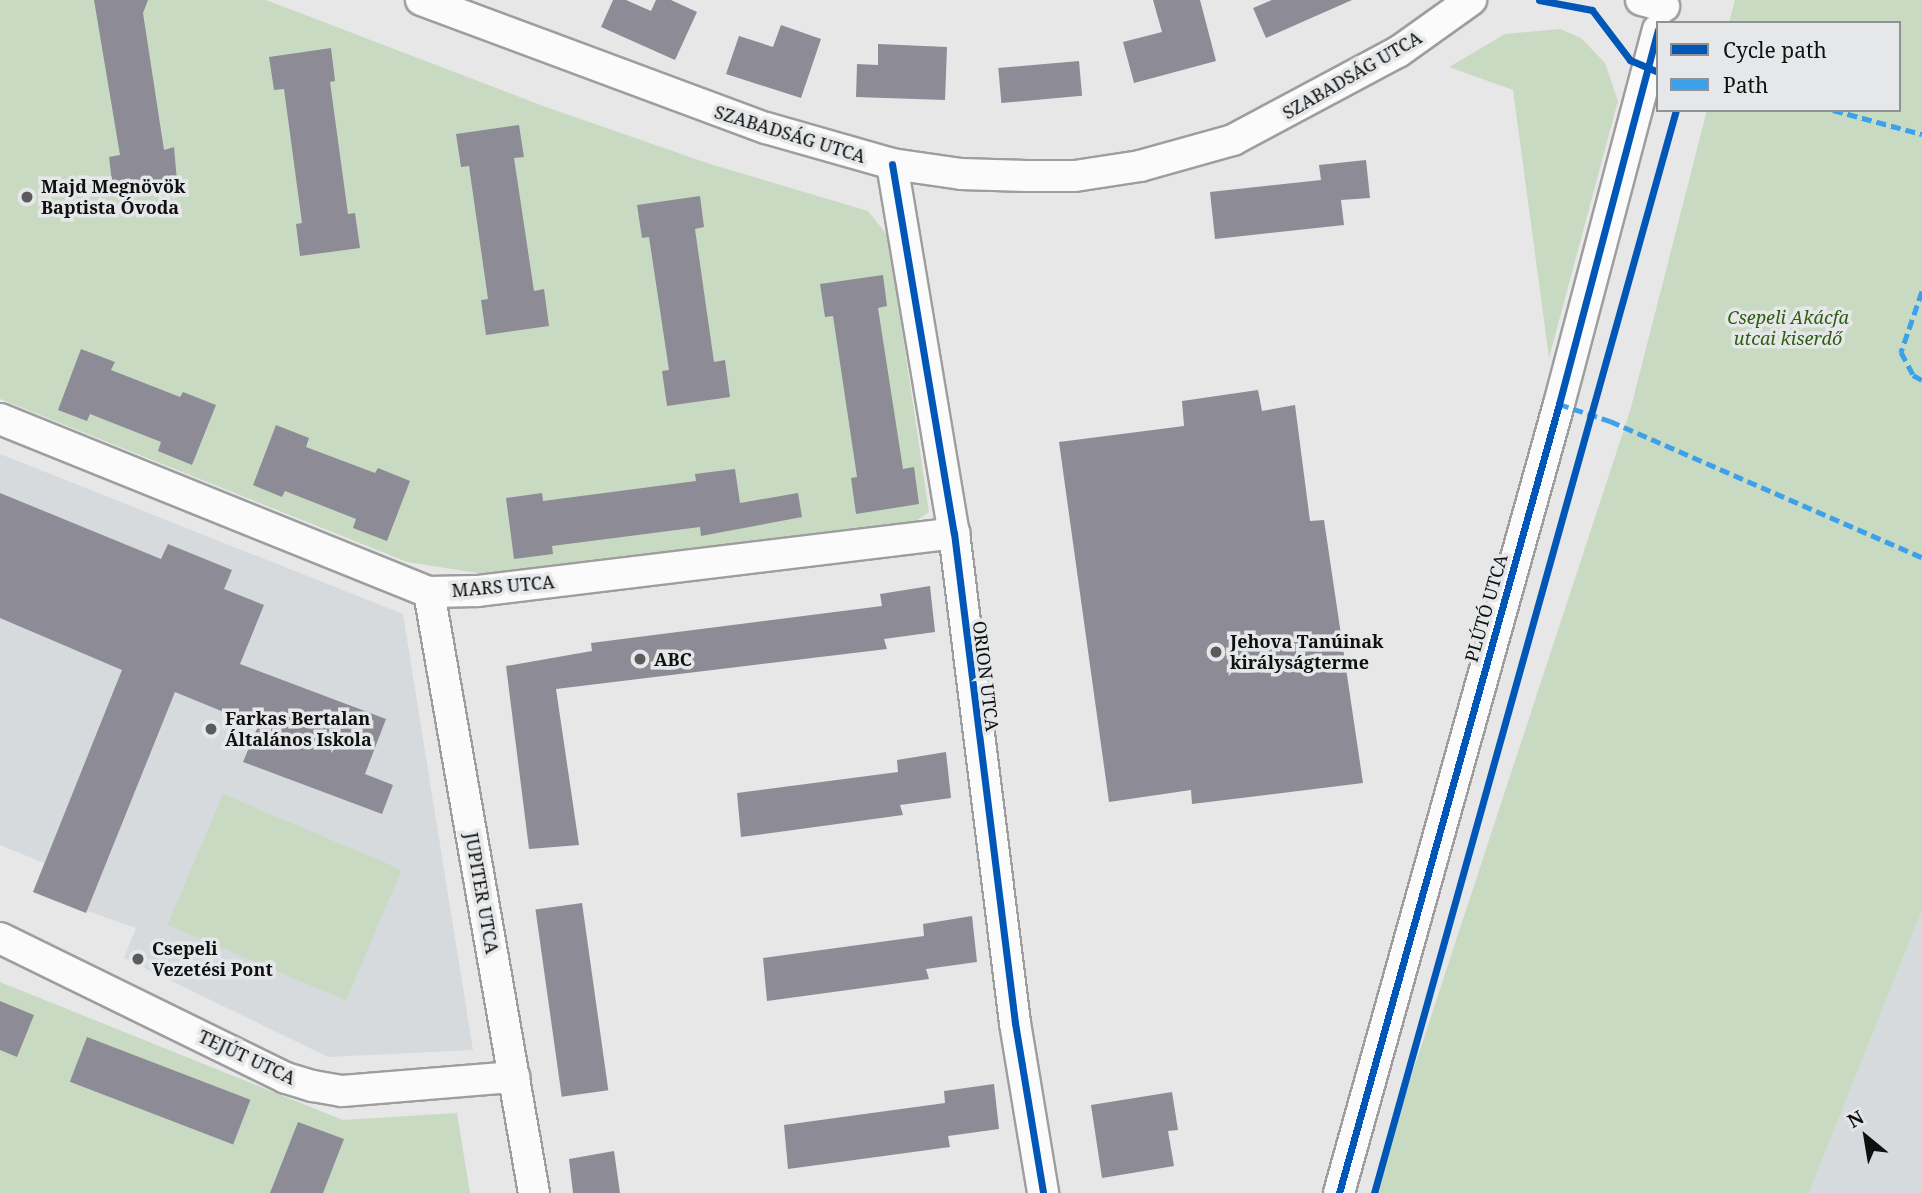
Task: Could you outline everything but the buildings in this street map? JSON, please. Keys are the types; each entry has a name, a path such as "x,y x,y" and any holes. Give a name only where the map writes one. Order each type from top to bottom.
{"street":[{"name":"SZABADSÁG UTCA","path":"421,0 727,117 892,164 961,174 1075,176 1188,155 1233,140 1345,83 1471,0"},
{"name":"PLÚTÓ UTCA","path":"1339,1193 1555,417 1658,12"},
{"name":"ORION UTCA","path":"892,164 954,533 1015,1023 1042,1193"},
{"name":"MARS UTCA","path":"0,419 429,592 477,591 954,533"},
{"name":"JUPITER UTCA","path":"429,592 534,1193"},
{"name":"TEJÚT UTCA","path":"0,938 286,1078 313,1086 342,1091 514,1077"}],"shaded area":[{"name":"Farkas Bertalan Általános Iskola","path":"0,454 403,614 473,1050 328,1057 124,958 136,928 33,892 44,863 0,845"},
{"path":"1922,911 1922,1193 1809,1193"}],"green space":[{"path":"0,0 266,0 546,107 710,164 868,211 888,236 929,512 914,522 484,574 407,562 0,399"},
{"name":"Csepeli Akácfa utcai kiserdő","path":"1735,0 1922,0 1922,911 1809,1193 1373,1193 1630,411 1706,112 1901,112 1901,21 1730,21"},
{"path":"1560,29 1581,38 1605,63 1618,101 1549,358 1513,90 1449,67 1505,34"},
{"path":"223,794 402,870 346,1001 168,925"},
{"path":"0,982 343,1120 457,1113 470,1193 0,1193"}],"marked path":[{"path":"1840,112 1922,134"},
{"path":"1922,291 1901,352 1913,375 1922,380"},
{"path":"1559,404 1610,421 1922,557"}],"cycle path":[{"path":"1539,0 1592,10 1630,60 1656,71"},
{"path":"1339,1193 1559,404 1656,38"},
{"path":"1374,1193 1675,112"},
{"path":"892,164 954,533 1015,1023 1043,1193"}],"place":[{"name":"Majd Megnövök Baptista Óvoda","path":"27,197"},
{"name":"Jehova Tanúinak királyságterme","path":"1216,652"},
{"name":"ABC","path":"640,659"},
{"name":"Farkas Bertalan Általános Iskola","path":"211,729"},
{"name":"Csepeli Vezetési Pont","path":"138,959"}]}
